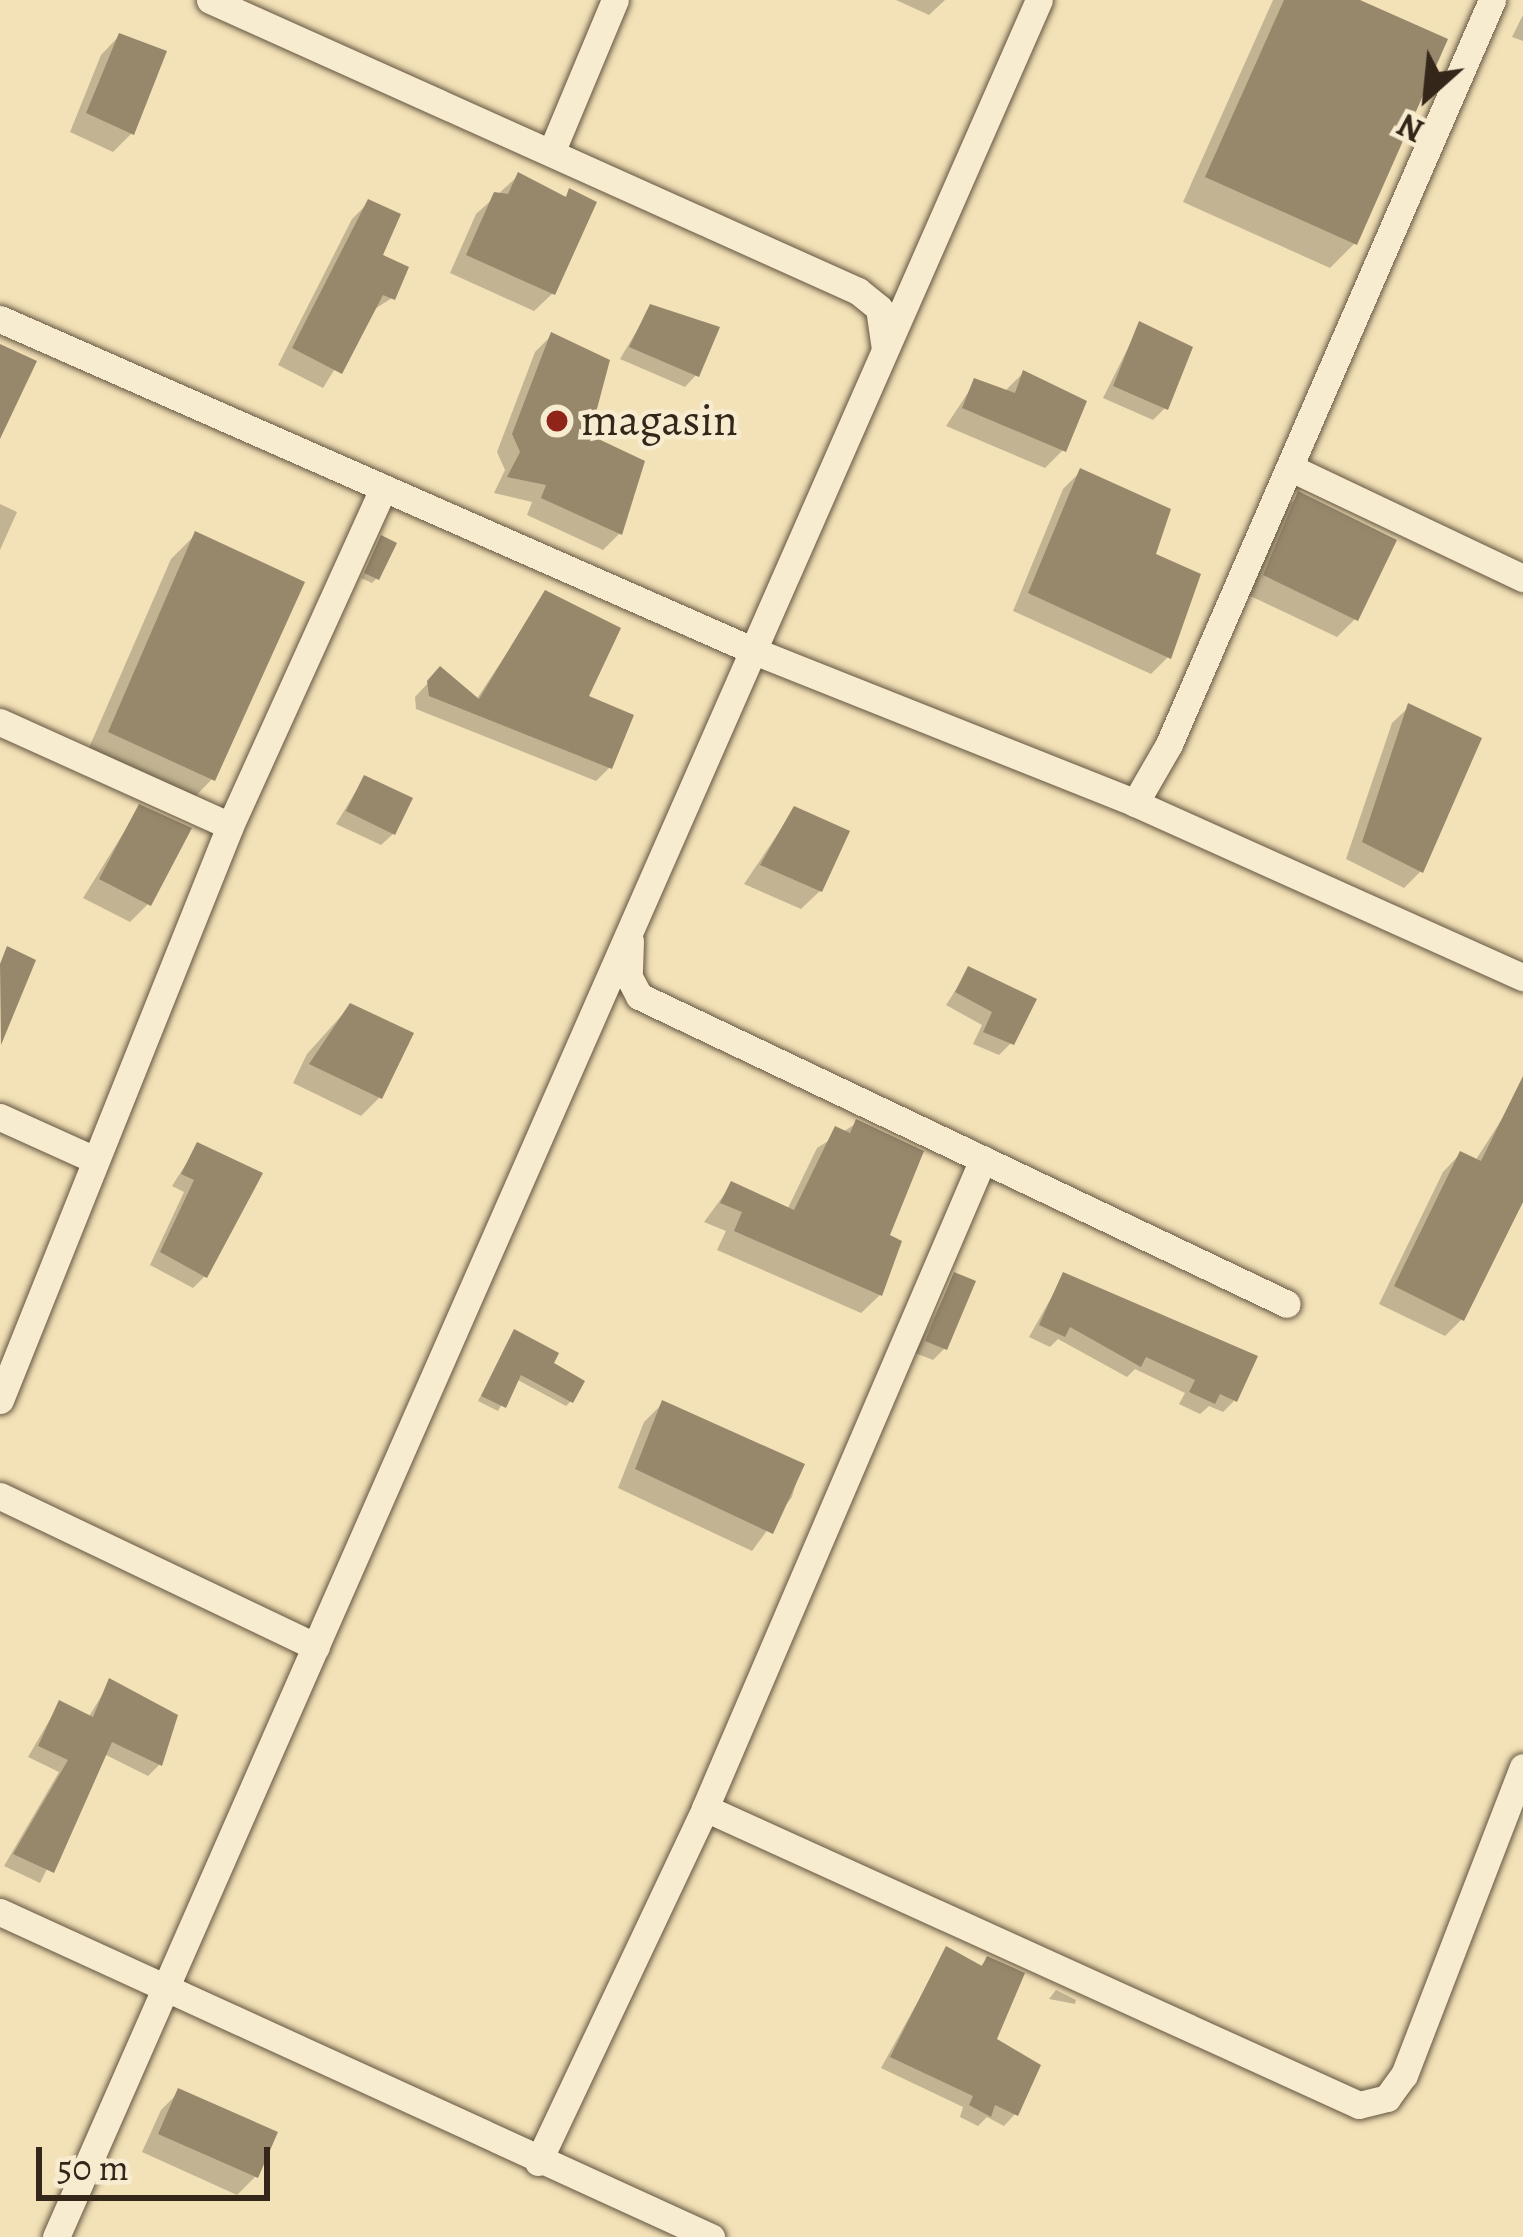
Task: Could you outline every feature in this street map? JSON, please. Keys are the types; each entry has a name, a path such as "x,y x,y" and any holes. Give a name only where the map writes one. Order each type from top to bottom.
{"street":[{"path":"210,0 553,148 858,291 879,308 886,349"},
{"path":"553,148 615,0"},
{"path":"56,2237 1039,0"},
{"path":"1135,803 1291,468 1492,0"},
{"path":"0,320 754,650 1135,803 1523,977"},
{"path":"1291,468 1523,578"},
{"path":"0,1400 230,826 383,488"},
{"path":"0,722 230,826"},
{"path":"630,931 629,977 639,996 1286,1304"},
{"path":"0,1117 93,1159"},
{"path":"538,2162 705,1808 982,1159"},
{"path":"0,1496 316,1647"},
{"path":"705,1808 1359,2104 1387,2098 1404,2074 1523,1767"},
{"path":"0,1912 538,2162 711,2237"}],"building":[{"path":"1284,0 1360,0 1448,39 1357,245 1205,177"},
{"path":"119,33 167,51 134,135 86,113"},
{"path":"518,172 566,197 569,188 597,202 555,295 466,255 494,192 508,194"},
{"path":"368,199 401,214 383,255 409,267 395,300 383,295 342,374 292,348"},
{"path":"650,304 720,327 699,377 629,347"},
{"path":"1139,321 1193,347 1168,410 1113,386"},
{"name":"magasin","path":"551,332 610,360 590,435 645,461 622,535 541,498 546,485 507,477 520,452 512,434"},
{"path":"0,344 37,361 0,439"},
{"path":"1023,370 1087,401 1066,452 962,408 974,378 1015,393"},
{"path":"1080,468 1171,509 1156,554 1201,574 1171,659 1028,593"},
{"path":"1298,491 1397,540 1358,621 1263,575"},
{"path":"195,531 305,582 215,781 108,732"},
{"path":"381,535 397,543 379,580 364,573"},
{"path":"545,590 621,628 589,696 634,715 612,769 429,696 427,681 440,666 479,699"},
{"path":"1408,703 1482,738 1423,873 1362,842"},
{"path":"364,775 413,798 395,835 346,811"},
{"path":"139,804 192,828 151,906 99,879"},
{"path":"794,806 850,831 822,892 760,865"},
{"path":"7,946 36,960 1,1045 0,964"},
{"path":"968,966 1037,999 1014,1045 983,1032 992,1012 955,992"},
{"path":"350,1003 414,1033 382,1099 309,1064"},
{"path":"1523,1076 1523,1202 1464,1321 1394,1286 1460,1151 1481,1161"},
{"path":"856,1119 924,1151 890,1235 902,1241 882,1296 734,1231 742,1212 720,1203 731,1181 794,1210 835,1126 850,1133"},
{"path":"197,1142 263,1173 207,1278 160,1252 194,1180 181,1174"},
{"path":"954,1272 976,1281 947,1350 925,1341"},
{"path":"1063,1272 1258,1356 1237,1402 1220,1394 1215,1404 1189,1392 1195,1380 1146,1357 1141,1367 1070,1327 1065,1337 1039,1325"},
{"path":"514,1329 559,1353 554,1363 585,1381 573,1403 521,1375 506,1408 481,1396"},
{"path":"662,1400 805,1464 773,1534 635,1469"},
{"path":"109,1678 178,1715 162,1766 112,1742 54,1873 13,1854 68,1760 38,1746 59,1700 93,1717"},
{"path":"946,1946 982,1966 987,1956 1025,1973 997,2039 1041,2065 1018,2116 995,2105 991,2117 969,2105 973,2096 890,2057"},
{"path":"178,2088 278,2132 258,2178 158,2134"}],"place":[{"name":"magasin","path":"557,421"}]}
